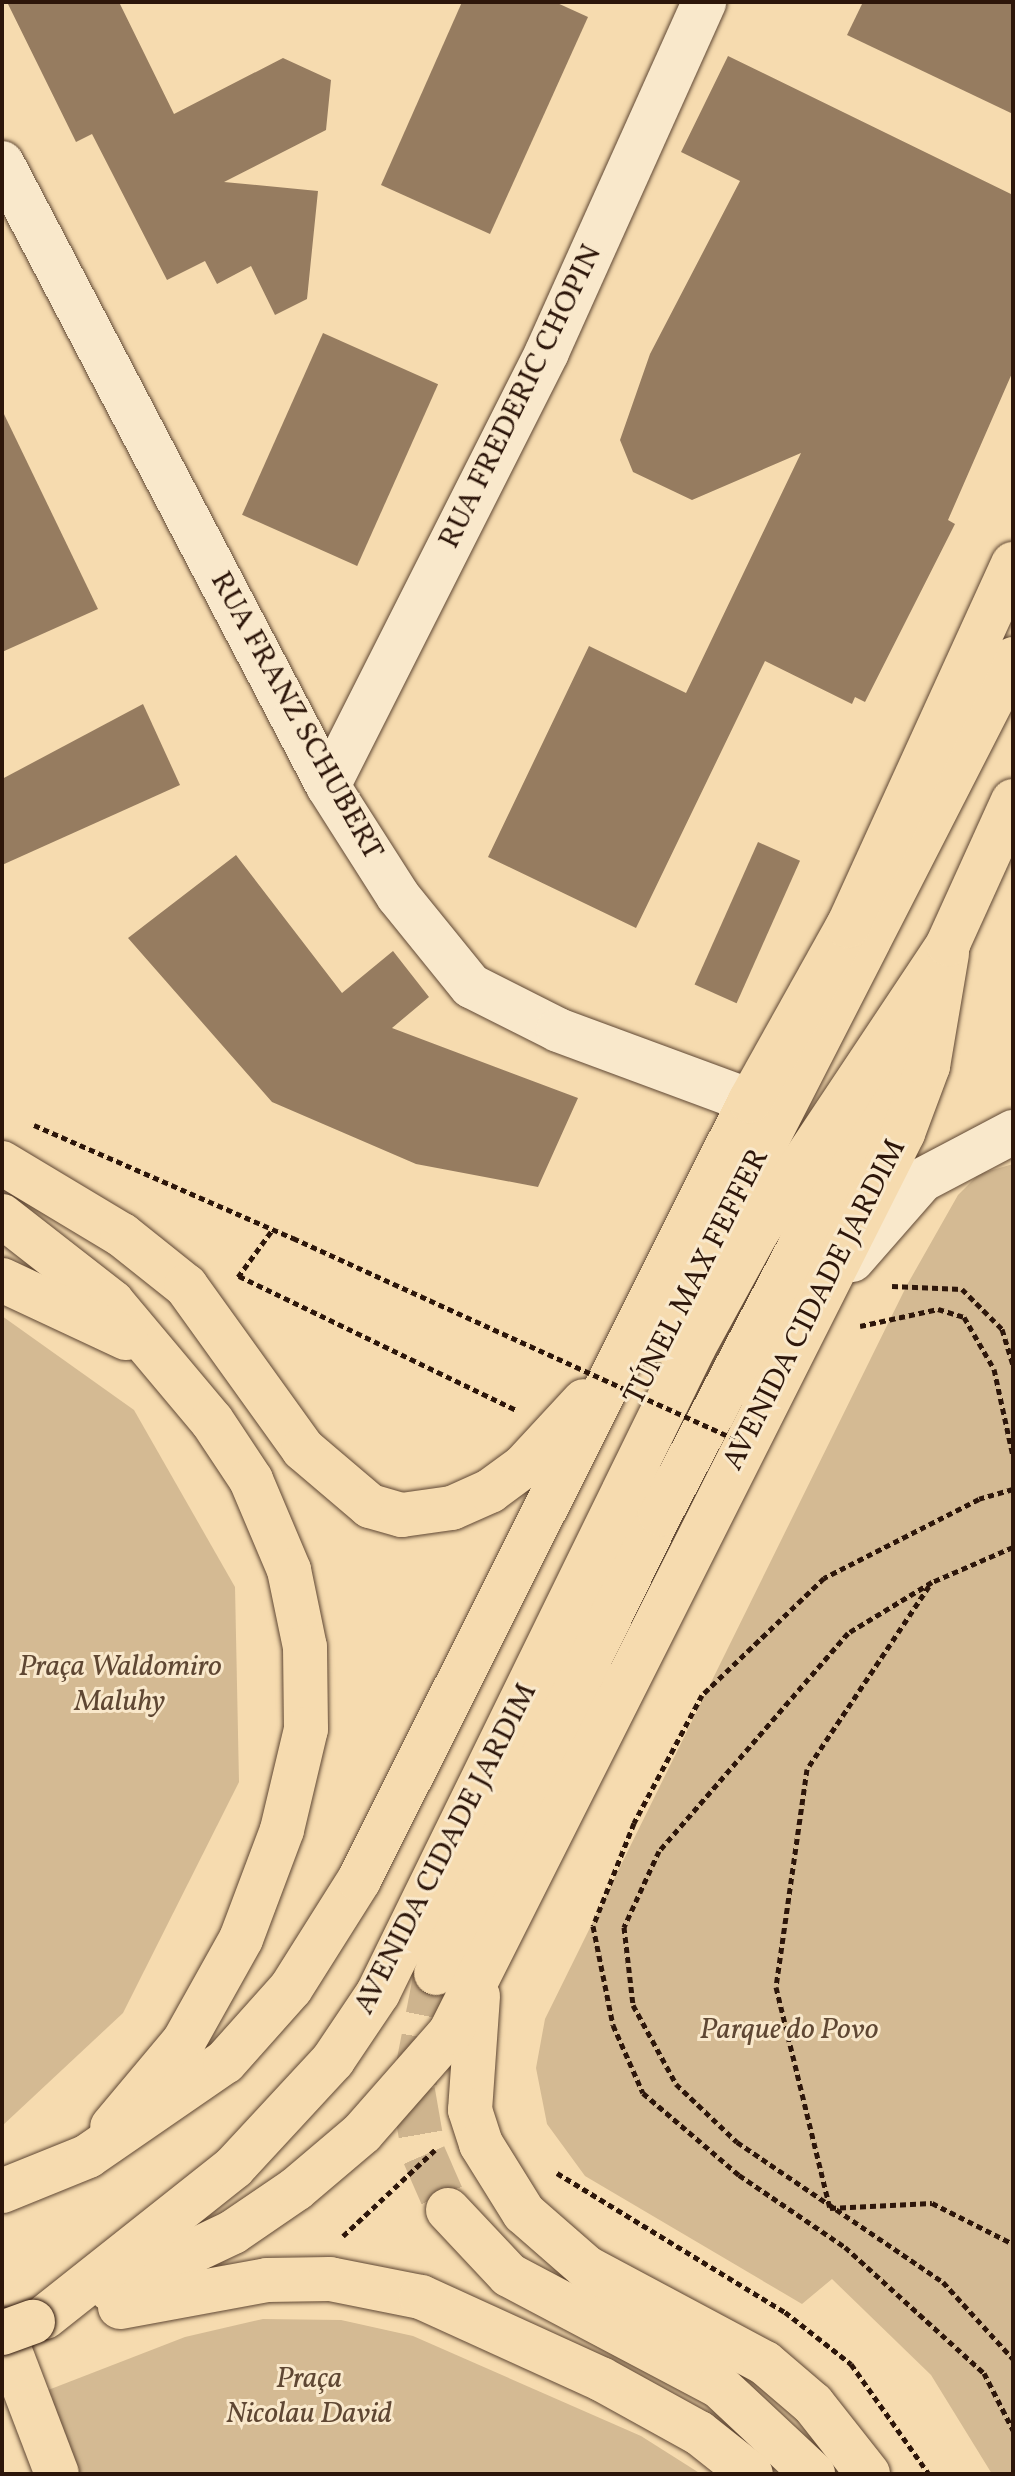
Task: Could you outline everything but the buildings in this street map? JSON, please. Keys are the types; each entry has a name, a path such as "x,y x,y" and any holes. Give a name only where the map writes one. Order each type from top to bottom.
{"highway":[{"path":"2,2191 88,2156 157,2116 225,2062 291,1988 359,1880 750,1101 848,926 1013,564"},
{"name":"TÚNEL MAX FEFFER","path":"359,1880 422,1805 1013,659"},
{"name":"AVENIDA CIDADE JARDIM","path":"20,2325 234,2167 333,2060 378,1993 694,1347 757,1232 948,944 1013,801"},
{"path":"436,1973 660,1514 878,1108 948,944"},
{"name":"AVENIDA CIDADE JARDIM","path":"20,2325 233,2232 296,2189 412,2081 479,1981 819,1303 928,1066 948,944"},
{"path":"2,1163 122,1235 212,1315 303,1449 370,1506 402,1515 452,1508 524,1466 556,1429 614,1372"},
{"path":"2,1216 112,1302 212,1421 251,1480 283,1557 305,1647 306,1729 282,1830 241,1939 184,2041 88,2156"},
{"path":"2,1280 151,1352"},
{"path":"479,1981 470,2110 502,2181 551,2242 587,2268 765,2363 813,2404 868,2474"},
{"path":"448,2210 509,2275 719,2386 813,2474"},
{"path":"57,2474 20,2325 225,2284 330,2279 421,2297 601,2379 699,2433 751,2474"}],"street":[{"name":"RUA FREDERIC CHOPIN","path":"328,786 547,352 704,2"},
{"name":"RUA FRANZ SCHUBERT","path":"2,163 328,786 398,896 471,986 558,1030 750,1101"},
{"path":"819,1303 898,1199 976,1146 1013,1132"}],"path":[{"path":"16,1120 58,1131 752,1447"},
{"path":"212,1315 273,1229"},
{"path":"239,1276 556,1429"},
{"path":"881,1287 925,1282 962,1289 1002,1329 1013,1366"},
{"path":"980,1335 1013,1456"},
{"path":"1013,1489 824,1578 702,1695 634,1823 593,1926 613,2025 643,2093 739,2175 845,2247 972,2362 1013,2430"},
{"path":"1013,1547 932,1582 848,1633 659,1851 624,1927 633,2005 676,2084 737,2142 943,2282 1013,2359"},
{"path":"830,2208 776,1987 807,1769 932,1582"},
{"path":"330,2279 330,2257 346,2231 470,2110"},
{"path":"547,2162 598,2204 744,2285 851,2364 929,2474"},
{"path":"830,2208 932,2203 1013,2244"}],"green space":[{"name":"Parque do Povo","path":"1013,1164 1013,2474 992,2474 931,2375 832,2279 802,2304 585,2176 547,2124 536,2068 545,2019 907,1285 958,1195 979,1174"},
{"name":"Praça Waldomiro Maluhy","path":"2,1316 134,1410 235,1587 239,1782 123,2013 2,2126"},
{"name":"Praça Nicolau David","path":"263,2319 341,2320 413,2336 641,2436 701,2474 77,2474 43,2392 185,2337"}],"tunnel":[{"path":"436,1973 413,2091 424,2155 448,2210"}]}
